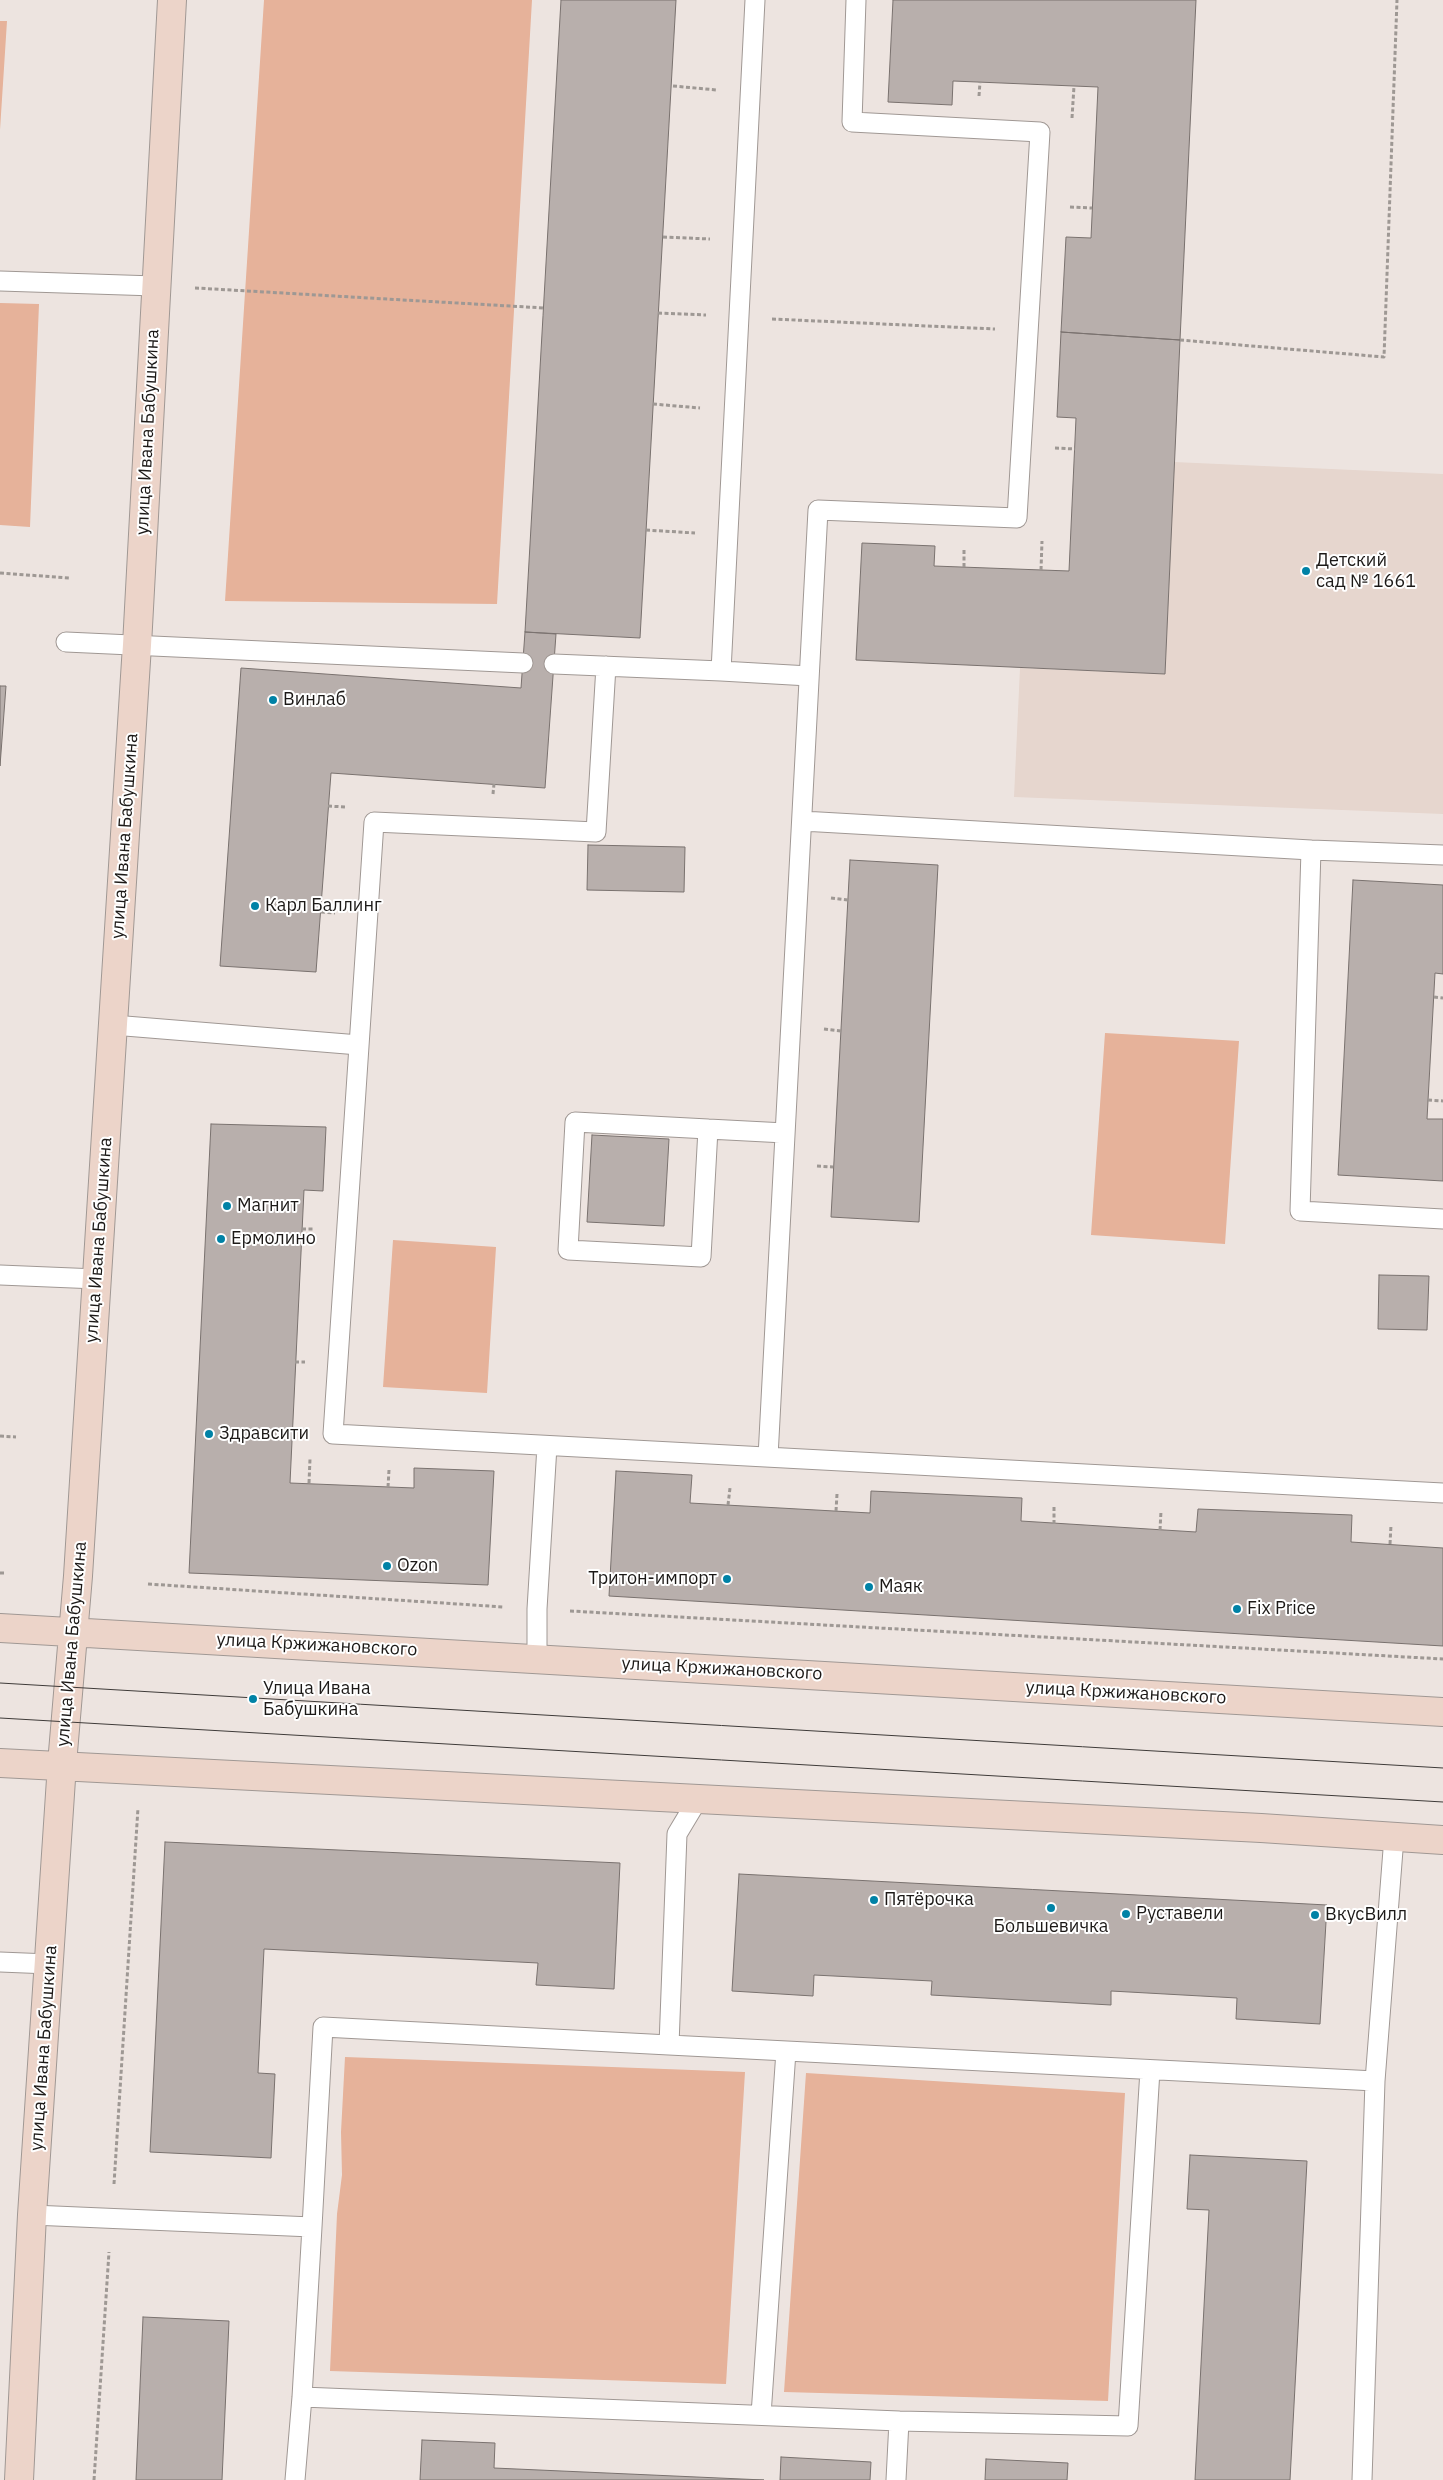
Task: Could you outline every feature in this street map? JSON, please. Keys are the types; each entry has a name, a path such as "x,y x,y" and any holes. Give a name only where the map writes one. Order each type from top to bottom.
{"street":[{"name":"улица Ивана Бабушкина","path":"19,2480 32,2215 62,1764 74,1631 137,645 172,0"},
{"name":"улица Кржижановского","path":"0,1628 537,1657 1443,1712"},
{"path":"0,1762 1261,1828 1443,1840"}],"lane":[{"path":"721,671 755,0"},
{"path":"768,1457 818,510 1017,518 1040,132 852,122 856,0"},
{"path":"0,281 155,286"},
{"path":"66,642 523,663"},
{"path":"554,664 809,676"},
{"path":"606,666 596,832 374,822 333,1434 1443,1493"},
{"path":"802,821 1311,850 1443,855"},
{"path":"1311,850 1300,1211 1443,1219"},
{"path":"113,1025 359,1045"},
{"path":"708,1129 701,1257 568,1250 575,1122 785,1133"},
{"path":"0,1275 96,1279"},
{"path":"537,1657 537,1609 547,1446"},
{"path":"669,2045 677,1834 698,1799"},
{"path":"1362,2480 1374,2081 1394,1837"},
{"path":"0,1962 50,1964"},
{"path":"295,2480 302,2397 323,2027 1374,2081"},
{"path":"761,2415 786,2051"},
{"path":"302,2397 899,2421 1128,2426 1150,2070"},
{"path":"32,2215 312,2227"},
{"path":"896,2480 899,2421"}],"path":[{"path":"1180,340 1384,357 1397,0"},
{"path":"673,86 751,92"},
{"path":"663,237 744,240"},
{"path":"155,286 544,308"},
{"path":"658,313 1028,331"},
{"path":"654,404 735,410"},
{"path":"646,530 728,536"},
{"path":"0,573 69,578"},
{"path":"1434,997 1443,998"},
{"path":"1428,1100 1443,1100"},
{"path":"0,1436 16,1437"},
{"path":"0,1573 6,1573"},
{"path":"148,1584 537,1609 1443,1660"},
{"path":"94,2480 138,1800"}],"shaded area":[{"path":"264,0 532,0 497,604 225,601"},
{"path":"0,21 7,21 0,130"},
{"path":"0,303 39,304 30,527 0,525"},
{"name":"Детский сад № 1661","path":"1174,462 1443,474 1443,814 1014,797 1020,668 1165,674"},
{"path":"1105,1033 1239,1041 1225,1244 1091,1235"},
{"path":"393,1240 496,1247 487,1393 383,1387"},
{"path":"345,2057 745,2072 726,2384 330,2371 337,2214 342,2175 341,2132"},
{"path":"806,2073 1125,2093 1108,2401 784,2392"}],"building":[{"path":"561,0 676,0 640,638 525,632"},
{"path":"893,0 1196,0 1180,340 1061,332 1066,237 1091,238 1098,87 953,81 952,105 888,102"},
{"path":"1061,332 1180,340 1165,674 856,660 862,543 935,546 934,566 1069,571 1076,418 1057,417"},
{"path":"525,632 556,634 545,788 331,773 316,972 220,966 241,668 521,688"},
{"path":"0,686 6,686 0,766"},
{"path":"588,845 685,847 684,892 587,890"},
{"path":"850,860 938,865 919,1222 831,1217"},
{"path":"1353,880 1443,885 1443,974 1435,973 1427,1119 1443,1119 1443,1181 1338,1175"},
{"path":"211,1124 326,1127 323,1191 304,1190 290,1483 414,1488 414,1468 494,1471 488,1585 189,1573"},
{"path":"592,1135 669,1139 664,1226 587,1222"},
{"path":"1379,1275 1429,1276 1427,1330 1378,1329"},
{"path":"616,1471 692,1475 690,1503 870,1513 871,1491 1022,1498 1021,1521 1196,1532 1198,1509 1352,1515 1351,1542 1443,1548 1443,1646 609,1596"},
{"path":"165,1842 620,1863 614,1989 536,1985 538,1963 264,1949 258,2073 275,2074 271,2158 150,2152"},
{"path":"739,1874 1327,1905 1320,2024 1236,2019 1237,1998 1111,1991 1111,2005 931,1995 932,1981 814,1975 813,1996 732,1991"},
{"path":"1190,2155 1307,2161 1290,2480 1195,2480 1209,2210 1187,2209"},
{"path":"143,2317 229,2321 222,2480 136,2480"},
{"path":"422,2440 495,2443 494,2468 764,2480 420,2480"},
{"path":"781,2457 871,2462 870,2480 780,2480"},
{"path":"986,2459 1068,2463 1067,2480 985,2480"}],"tram line":[{"path":"0,1683 1443,1768"},
{"path":"0,1718 1443,1802"}],"place":[{"name":"Детский сад № 1661","path":"1306,571"},
{"name":"Винлаб","path":"273,700"},
{"name":"Карл Баллинг","path":"255,906"},
{"name":"Магнит","path":"227,1206"},
{"name":"Ермолино","path":"221,1239"},
{"name":"Здравсити","path":"209,1434"},
{"name":"Ozon","path":"387,1566"},
{"name":"Тритон-импорт","path":"727,1579"},
{"name":"Маяк","path":"869,1587"},
{"name":"Fix Price","path":"1237,1609"},
{"name":"Улица Ивана Бабушкина","path":"253,1699"},
{"name":"Пятёрочка","path":"874,1900"},
{"name":"Большевичка","path":"1051,1908"},
{"name":"Руставели","path":"1126,1914"},
{"name":"ВкусВилл","path":"1315,1915"}]}
